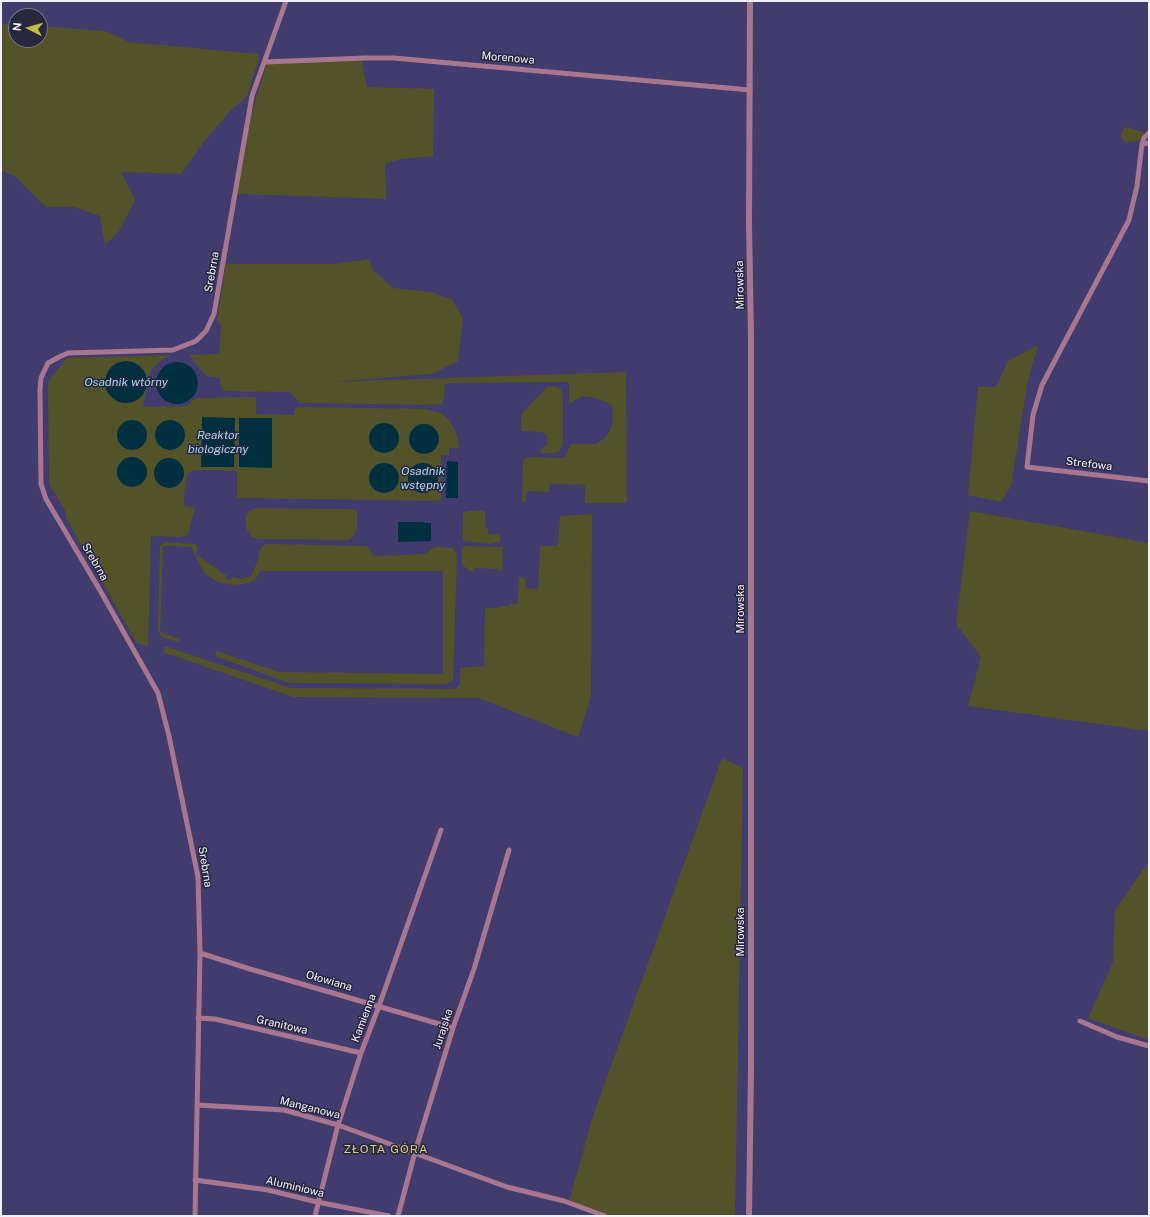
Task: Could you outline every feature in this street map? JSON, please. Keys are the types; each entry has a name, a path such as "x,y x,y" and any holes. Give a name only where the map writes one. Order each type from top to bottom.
{"street":[{"name":"Srebrna","path":"195,1216 200,953 198,877 171,743 158,693 46,499 41,484 40,390 42,378 48,363 68,353 173,350 196,341 206,331 214,314 252,96 286,1"},
{"name":"Mirowska","path":"749,1216 751,951 751,338 749,224 750,1"},
{"name":"Morenowa","path":"265,62 394,58 750,90"},
{"path":"1149,133 1144,138 1142,144 1149,143"},
{"name":"Strefowa","path":"1142,144 1137,186 1129,220 1042,385 1033,415 1027,467 1149,481"},
{"name":"Kamienna","path":"315,1216 317,1202 338,1125 361,1053 441,830"},
{"name":"Jurajska","path":"398,1216 414,1152 453,1028 474,969 509,850"},
{"name":"Ołowiana","path":"200,953 453,1028"},
{"name":"Granitowa","path":"198,1018 215,1019 361,1053"},
{"path":"1080,1021 1117,1037 1149,1046"},
{"name":"Manganowa","path":"197,1105 284,1110 338,1125 507,1187 564,1201 605,1216"},
{"name":"Aluminiowa","path":"195,1180 268,1190 317,1202 389,1216"}],"shaded area":[{"path":"1,24 8,24 8,48 48,48 48,27 105,31 129,42 258,54 259,58 247,96 230,111 203,143 181,174 121,172 135,200 119,231 105,245 100,216 74,207 46,207 16,177 1,170"},
{"path":"361,57 367,87 434,89 433,156 401,159 385,164 386,199 237,194 252,113 268,59"},
{"path":"1128,127 1146,133 1138,141 1126,142 1121,138 1121,134 1124,128"},
{"path":"369,259 372,269 393,288 431,292 452,300 463,318 458,361 432,374 328,382 626,372 627,503 585,503 585,485 550,484 549,492 527,491 526,502 522,501 523,460 528,457 564,458 571,444 596,444 604,439 610,431 613,421 612,405 596,398 583,396 569,404 569,382 448,383 445,384 442,404 438,405 300,403 290,392 224,391 220,384 220,378 206,376 189,355 219,354 221,325 217,321 226,264 337,264"},
{"path":"1038,345 1028,380 1011,486 1001,502 968,495 978,387 996,387 1008,361"},
{"path":"172,355 163,359 151,369 143,407 187,406 196,398 256,397 256,414 294,415 297,407 425,409 441,413 449,420 456,432 459,448 449,448 449,455 441,455 441,501 237,498 237,471 195,470 187,474 184,495 184,506 195,508 188,535 179,537 151,536 148,647 136,642 66,518 65,510 49,484 48,381 67,358"},
{"path":"552,386 561,390 563,395 563,445 559,451 555,453 541,453 540,449 548,443 547,436 542,432 521,431 521,415 547,387"},
{"path":"255,508 354,509 357,512 357,526 354,536 349,540 260,539 252,537 247,530 245,519 249,511"},
{"path":"485,511 485,527 488,528 488,534 500,534 500,542 489,544 463,541 463,514 464,512"},
{"path":"970,511 1149,543 1149,731 968,706 981,657 956,624"},
{"path":"592,514 591,697 578,737 479,698 293,697 163,652 164,646 291,688 455,689 460,684 460,668 484,666 485,608 499,608 500,606 518,604 519,577 526,579 526,588 538,589 540,546 558,546 560,516"},
{"path":"164,542 194,544 197,546 197,555 227,576 226,579 230,580 232,577 241,579 251,576 258,560 260,549 266,544 367,546 374,556 426,554 431,549 436,547 452,548 457,554 453,680 447,684 289,683 215,656 216,651 279,672 443,674 443,571 260,571 256,579 248,583 234,585 221,583 211,578 203,571 191,547 163,546 160,632 180,639 178,642 162,637 158,631 160,546"},
{"path":"465,546 503,547 502,571 499,571 499,569 474,568 473,571 469,571 462,564 462,549"},
{"path":"722,758 743,768 735,1216 611,1216 569,1201 593,1116"},
{"path":"1149,861 1149,1040 1088,1018 1113,962 1115,910"}],"water":[{"name":"Osadnik wtórny","path":"122,361 130,361 138,364 144,370 147,382 144,394 138,400 130,403 122,403 114,400 108,394 105,386 105,378 108,370 114,364"},
{"name":"Osadnik wtórny","path":"173,362 181,362 189,365 195,371 198,383 195,395 189,401 181,404 173,404 165,401 159,395 156,387 156,379 159,371 165,365"},
{"name":"Reaktor biologiczny","path":"202,417 235,418 234,467 201,467"},
{"name":"Reaktor biologiczny","path":"239,418 272,418 272,468 239,467"},
{"name":"Osadnik wtórny","path":"132,420 143,424 147,435 143,446 132,450 121,446 117,435 121,424"},
{"name":"Osadnik wtórny","path":"170,420 181,424 185,435 181,446 170,450 159,446 155,435 159,424"},
{"name":"Osadnik wstępny","path":"384,423 395,427 399,438 395,449 384,453 373,449 369,438 373,427"},
{"name":"Osadnik wstępny","path":"424,424 435,428 439,439 435,450 424,454 413,450 409,439 413,428"},
{"path":"132,457 143,461 147,472 143,483 132,487 121,483 117,472 121,461"},
{"path":"169,458 180,462 184,473 180,484 169,488 158,484 154,473 158,462"},
{"path":"447,461 458,462 458,498 446,498"},
{"name":"Osadnik wstępny","path":"384,463 395,467 399,478 395,489 384,493 373,489 369,478 373,467"},
{"name":"Osadnik wstępny","path":"423,463 434,467 438,478 434,489 423,493 412,489 408,478 412,467"},
{"path":"398,522 431,523 431,541 398,542"}],"district":[{"name":"ZŁOTA GÓRA","path":"386,1149"}]}
